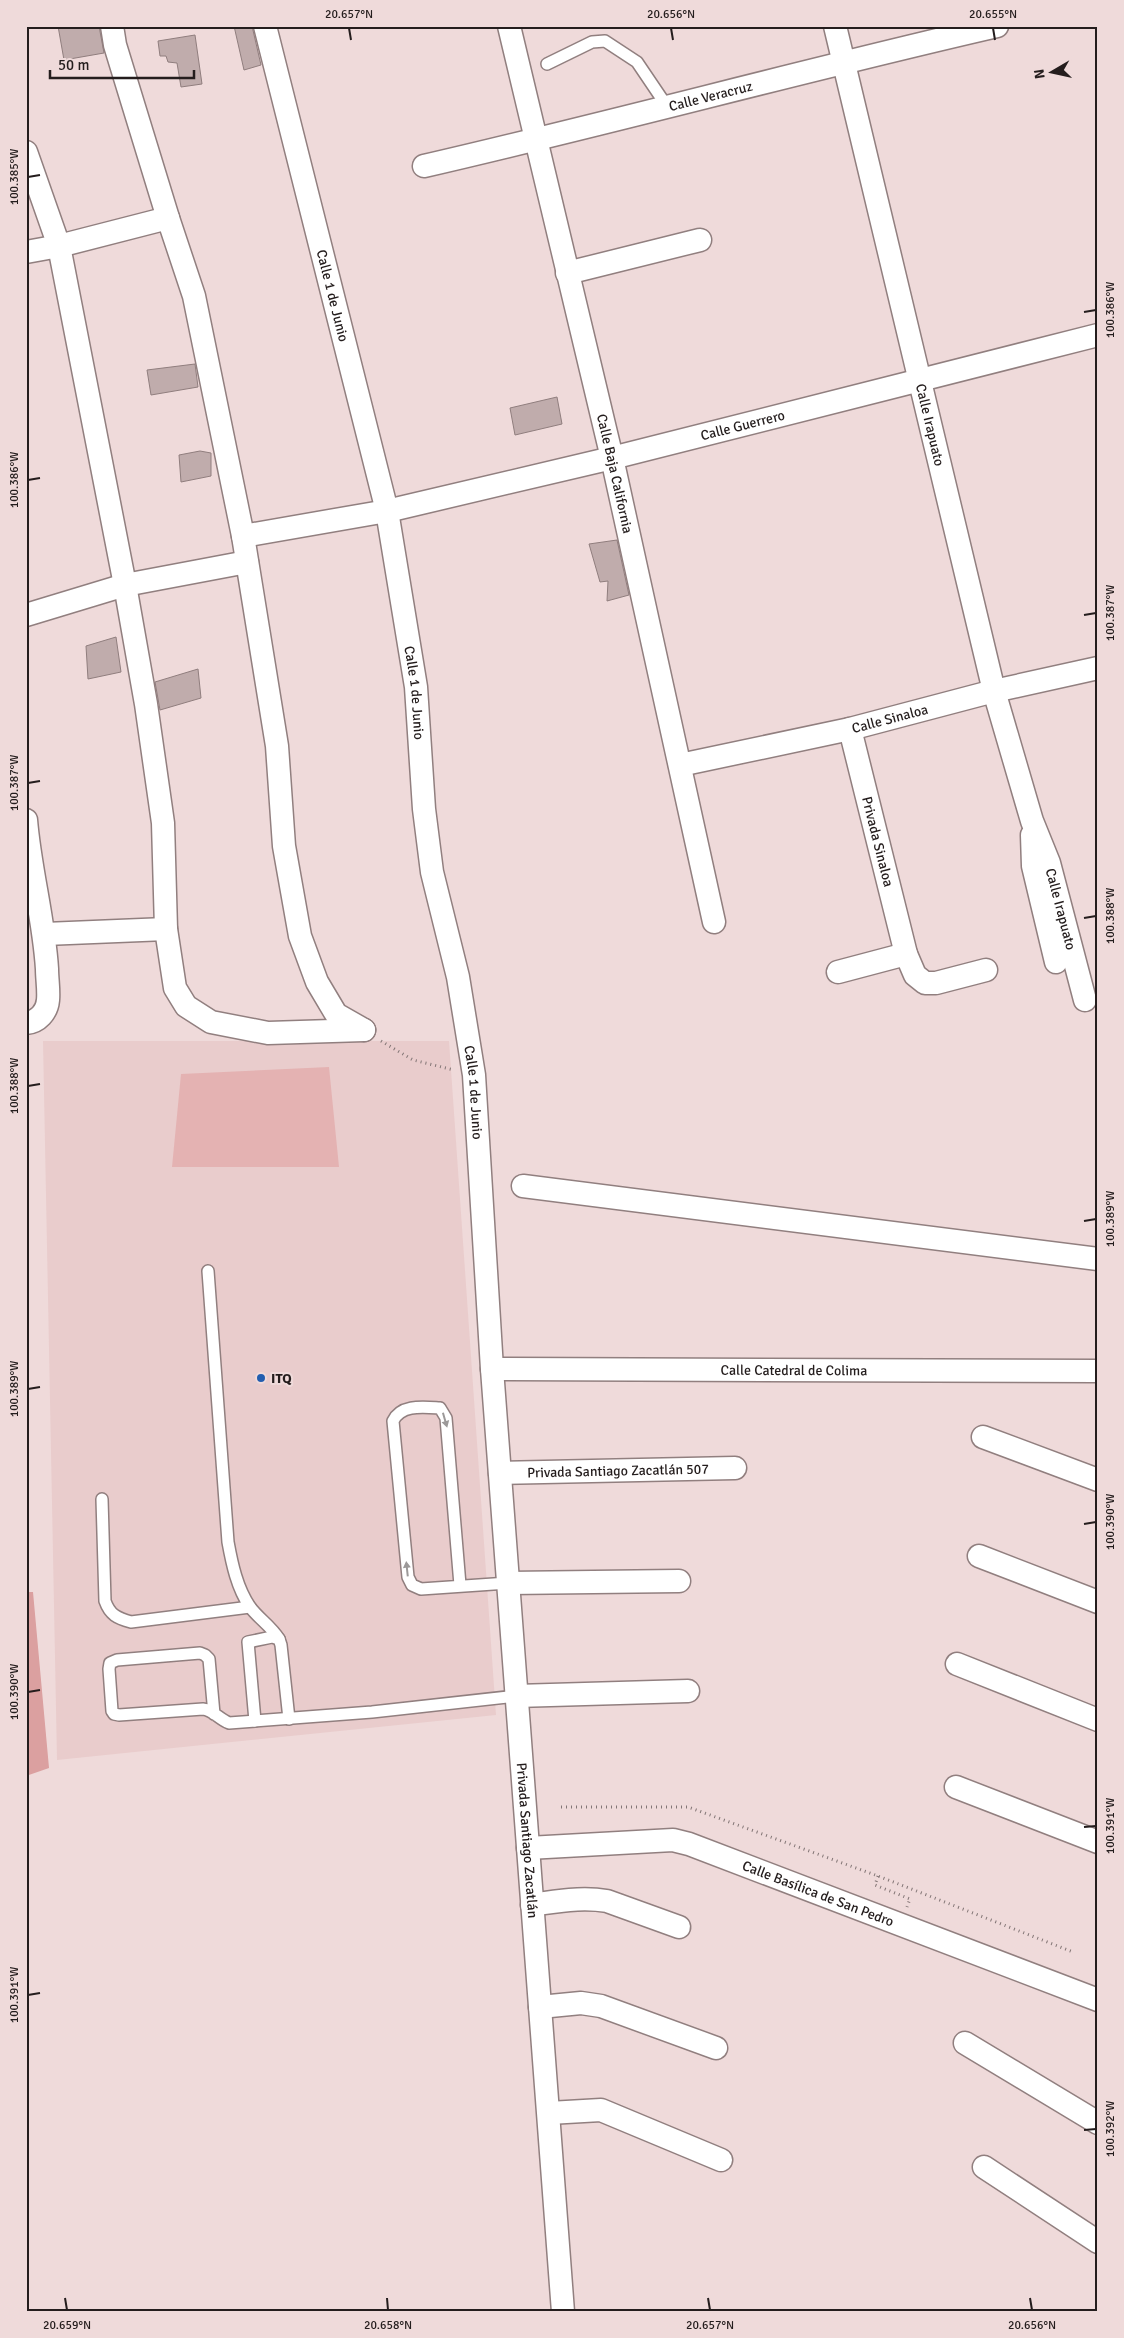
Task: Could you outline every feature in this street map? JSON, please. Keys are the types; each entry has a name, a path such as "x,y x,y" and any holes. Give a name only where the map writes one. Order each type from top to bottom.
{"street":[{"path":"112,26 115,45 194,296 243,536 277,746 284,846 300,936 317,982 336,1014 364,1030"},
{"name":"Calle 1 de Junio","path":"265,26 386,511 416,687 424,809 432,872 458,977 474,1075 492,1369"},
{"name":"Calle Baja California","path":"509,26 612,458 714,922"},
{"name":"Calle Irapuato","path":"834,26 841,62 994,691 1032,821 1049,863 1085,1000"},
{"name":"Calle Veracruz","path":"424,166 537,140 841,62 997,26"},
{"path":"26,152 60,246 125,585 146,704 162,823 166,929 175,988 186,1006 210,1022 268,1033 364,1030"},
{"path":"26,252 60,246 168,218"},
{"path":"567,273 700,240"},
{"name":"Calle Guerrero","path":"243,536 386,511 612,458 1098,335"},
{"path":"26,615 125,585 247,562"},
{"name":"Calle Sinaloa","path":"680,765 850,728 994,691 1098,668"},
{"name":"Privada Sinaloa","path":"850,728 906,954 915,975 924,983 936,983 986,970"},
{"name":"Calle Irapuato","path":"1032,821 1033,866 1056,962"},
{"path":"26,828 30,860 45,934 48,1002 43,1014 33,1022 26,1023"},
{"path":"45,934 166,929"},
{"path":"838,972 906,954"},
{"path":"523,1186 1098,1258"},
{"name":"Calle Catedral de Colima","path":"492,1369 1098,1371"},
{"name":"Privada Santiago Zacatlán","path":"492,1369 563,2312"},
{"path":"983,1437 1098,1480"},
{"name":"Privada Santiago Zacatlán 507","path":"500,1473 735,1468"},
{"path":"979,1556 1098,1602"},
{"path":"508,1583 679,1581"},
{"path":"957,1664 1098,1720"},
{"path":"516,1696 688,1691"},
{"path":"956,1787 1098,1842"},
{"name":"Calle Basílica de San Pedro","path":"528,1848 673,1840 689,1844 1098,2000"},
{"path":"532,1905 574,1899 595,1899 607,1901 679,1927"},
{"path":"540,2007 581,2003 601,2006 716,2048"},
{"path":"964,2043 1098,2123"},
{"path":"549,2113 601,2110 721,2160"},
{"path":"984,2167 1098,2242"}],"lane":[{"path":"548,64 592,42 605,41 637,62 662,99 664,108"},
{"path":"208,1271 228,1542 233,1571 250,1607 274,1630 279,1639 289,1719"},
{"path":"460,1585 446,1418 440,1408 404,1409 397,1413 393,1422 408,1577 412,1585 421,1589 508,1583"},
{"path":"102,1499 105,1601 108,1611 117,1618 131,1622 250,1607"},
{"path":"255,1721 248,1642 272,1637 279,1639"},
{"path":"214,1714 209,1658 205,1654 117,1660 110,1663 108,1669 114,1714 209,1709 214,1714 220,1720 229,1724 491,1700 516,1696"}],"path":[{"path":"364,1030 413,1060 474,1075"},
{"path":"561,1807 688,1807 878,1876 1073,1952"}],"shaded area":[{"name":"ITQ","path":"43,1041 449,1041 496,1715 57,1760"},
{"path":"329,1067 339,1167 172,1167 181,1074"},
{"path":"26,1592 33,1592 49,1768 26,1776"}],"building":[{"path":"58,26 99,26 104,53 64,60"},
{"path":"234,26 252,26 261,65 244,70"},
{"path":"195,35 202,84 181,87 177,63 168,62 166,56 160,56 158,41"},
{"path":"195,364 198,387 151,395 147,370"},
{"path":"557,397 562,424 515,435 510,408"},
{"path":"200,451 211,453 211,476 181,482 179,455"},
{"path":"617,540 629,595 607,601 608,581 600,582 589,544"},
{"path":"116,637 121,672 88,679 86,646"},
{"path":"198,669 201,698 160,710 155,682"}],"place":[{"name":"ITQ","path":"261,1378"}]}
